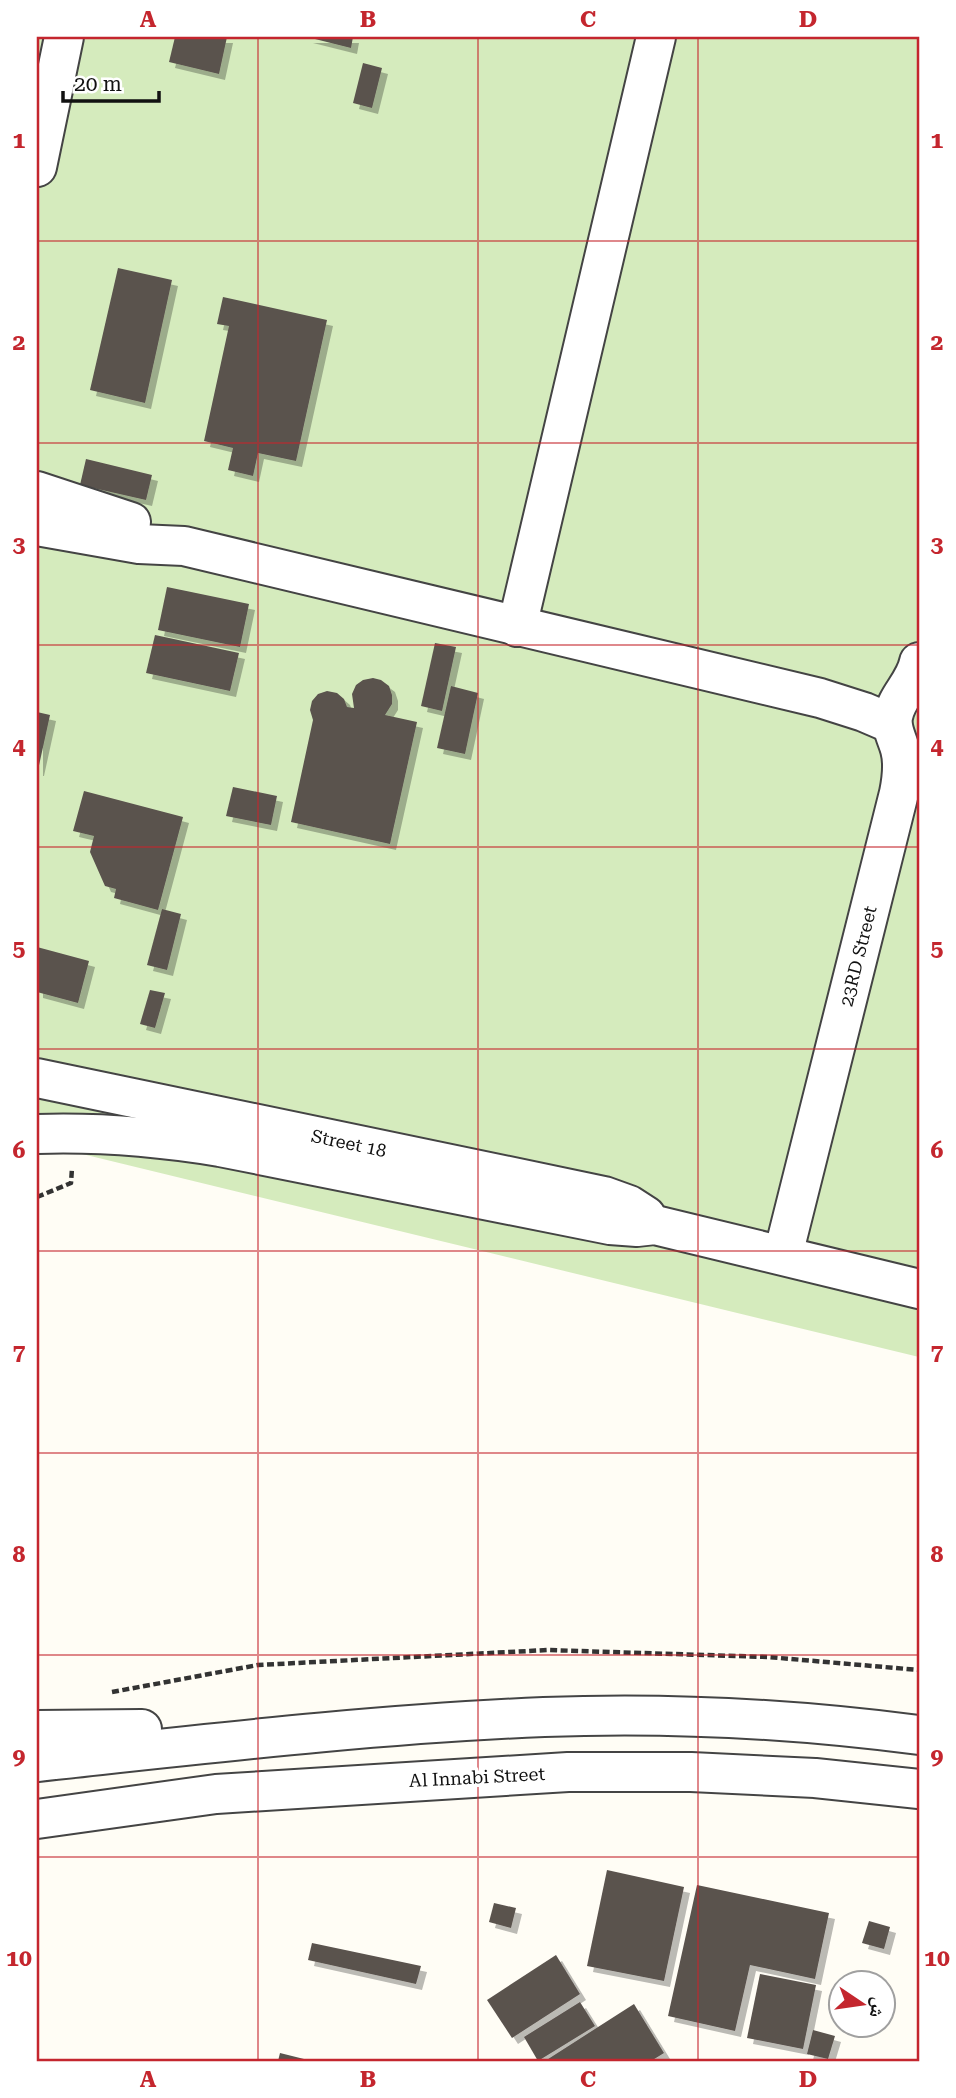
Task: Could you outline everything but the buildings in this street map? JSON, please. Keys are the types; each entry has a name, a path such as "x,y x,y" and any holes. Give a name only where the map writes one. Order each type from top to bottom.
{"street":[{"path":"37,167 64,37"},
{"path":"517,627 656,37"},
{"path":"37,491 141,525 184,546"},
{"path":"37,526 139,544 184,546 820,698 892,724 897,705 911,684 919,662"},
{"name":"23RD Street","path":"783,1255 899,793 902,762 892,724"},
{"name":"Street 18","path":"37,1078 604,1196 642,1212 655,1225"},
{"name":"Street 18","path":"37,1134 108,1133 167,1138 610,1225 655,1225 919,1289"},
{"path":"37,1762 439,1722 546,1717 652,1716 759,1720 919,1735"},
{"path":"37,1730 135,1728 228,1741"},
{"name":"Al Innabi Street","path":"37,1819 216,1794 568,1772 691,1772 815,1778 919,1789"}],"path":[{"path":"101,1694 258,1665 548,1650 768,1657 919,1670"}],"green space":[{"path":"37,37 919,37 919,1357 37,1143"}]}
